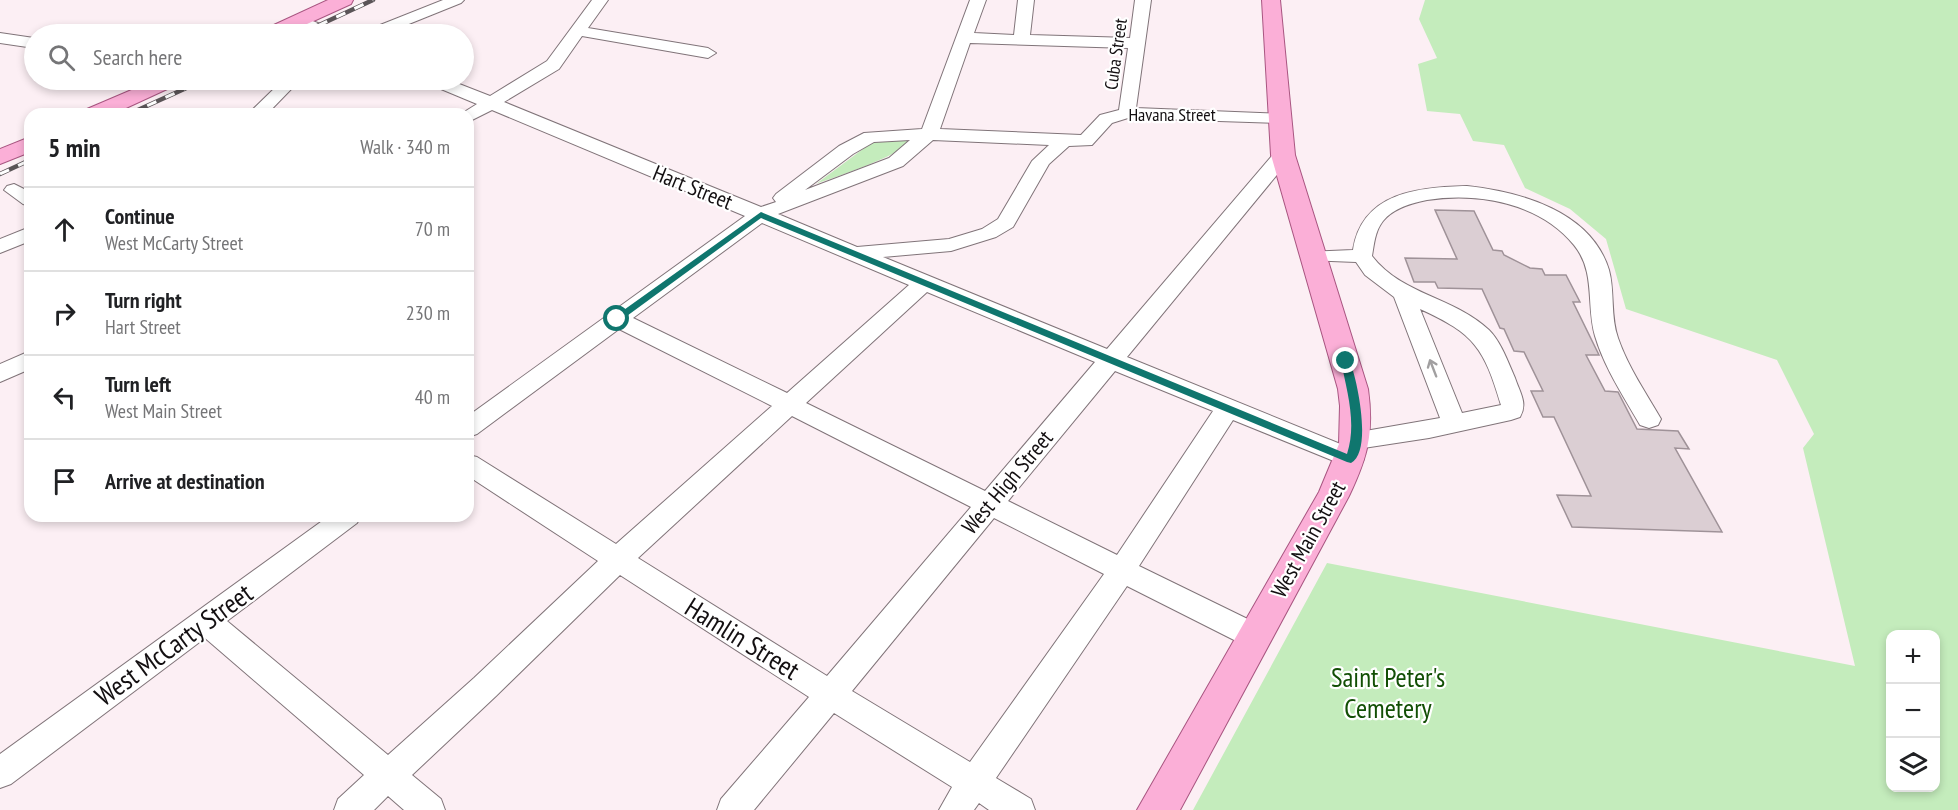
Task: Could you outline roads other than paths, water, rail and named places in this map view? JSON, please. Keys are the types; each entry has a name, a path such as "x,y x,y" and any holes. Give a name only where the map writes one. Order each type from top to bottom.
{"main road":[{"path":"293,24 344,0"},
{"path":"1271,0 1282,155 1353,388 1354,449"},
{"path":"108,108 149,90"},
{"path":"0,157 24,147"},
{"name":"West Main Street","path":"1158,810 1333,496 1354,449"}],"street":[{"path":"396,24 456,0"},
{"path":"474,114 553,65 600,0"},
{"path":"761,214 896,162 929,134 978,0"},
{"path":"1021,40 1026,0"},
{"name":"Cuba Street","path":"1127,113 1143,0"},
{"path":"300,21 307,24"},
{"path":"578,31 708,52"},
{"path":"0,38 24,42"},
{"path":"964,38 1137,43"},
{"path":"263,108 282,90"},
{"name":"Hart Street","path":"459,90 1110,358 1227,409 1354,449"},
{"name":"Havana Street","path":"929,134 1086,141 1106,119 1127,113 1281,118"},
{"path":"474,424 846,150 870,137 929,134"},
{"path":"856,254 951,245 989,233 1006,223 1041,161 1065,140"},
{"name":"West High Street","path":"733,810 1282,155"},
{"path":"1354,449 1511,411 1514,408 1482,336 1451,315 1388,285 1370,270 1362,256 1368,226 1380,212 1419,196 1450,192 1490,195 1535,208 1554,218 1576,236 1595,262 1602,287 1604,329 1649,419"},
{"path":"0,247 24,236"},
{"path":"1313,256 1362,256"},
{"path":"351,810 618,559 925,282"},
{"path":"1403,293 1454,423"},
{"path":"617,319 1254,636"},
{"path":"0,374 24,361"},
{"path":"955,810 1122,570 1227,409"},
{"name":"Hamlin Street","path":"474,468 830,694 1019,810"},
{"name":"West McCarty Street","path":"0,773 340,522"},
{"path":"206,621 387,777 429,810"}],"railway":[{"path":"321,24 373,0"},
{"path":"142,108 182,90"},
{"path":"0,174 24,163"}],"park label":[{"name":"Saint Peter's Cemetery","path":"1388,694"}]}
